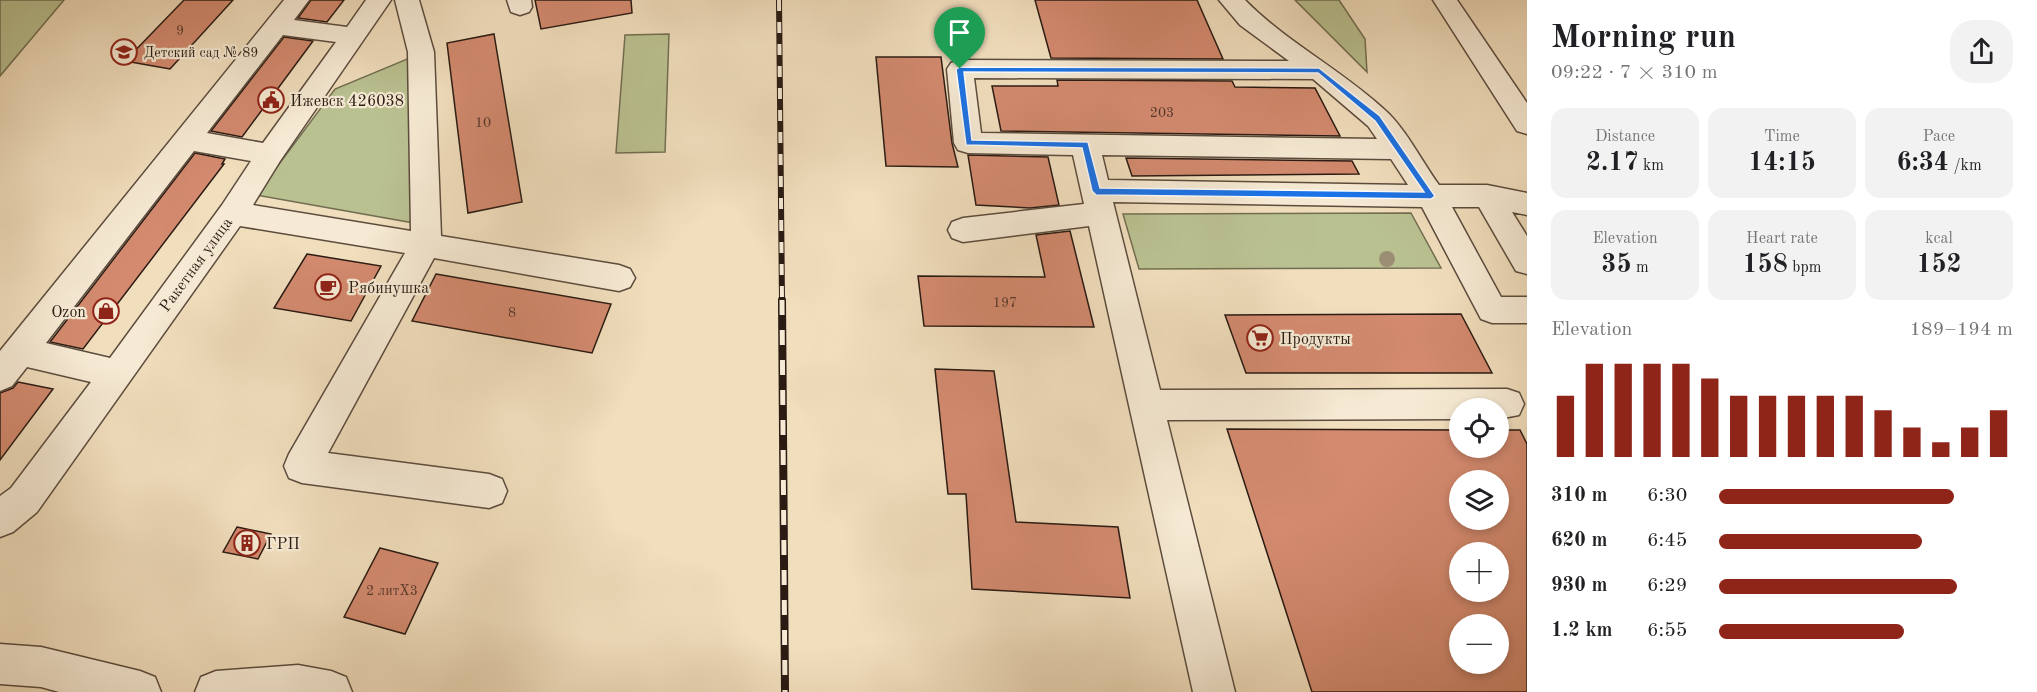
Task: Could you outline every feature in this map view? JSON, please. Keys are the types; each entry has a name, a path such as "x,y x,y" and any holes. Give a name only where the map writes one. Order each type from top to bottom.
{"street":[{"path":"10,364 189,140 297,0"},
{"name":"Ракетная улица","path":"0,519 24,500 117,374 233,213 270,154 379,0"},
{"path":"407,0 421,52 426,245 302,466 489,491"},
{"path":"1231,0 1250,19 1319,70 1378,118 1431,196 1492,310 1527,310"},
{"path":"1445,0 1527,124"},
{"path":"278,26 355,36"},
{"path":"1319,70 960,69 969,143 1399,149"},
{"path":"189,140 270,154"},
{"path":"1085,145 1214,692"},
{"path":"963,230 1099,202 1487,196 1527,204"},
{"path":"1487,196 1527,262"},
{"path":"233,213 619,278"},
{"path":"10,364 117,374"},
{"path":"1148,405 1449,404"},
{"path":"0,664 41,667 140,692"},
{"path":"216,692 298,686 331,692"}],"green space":[{"path":"0,0 64,0 0,76"},
{"path":"1295,0 1339,0 1365,39 1367,72"},
{"path":"669,34 665,152 616,153 625,35"},
{"path":"412,57 414,223 256,195 335,89"},
{"path":"1411,213 1441,268 1139,269 1123,214"}],"building":[{"path":"184,0 233,0 170,69 125,61"},
{"path":"311,0 344,0 327,22 298,18"},
{"path":"535,0 631,0 632,13 541,29"},
{"path":"1035,0 1197,0 1223,59 1051,58"},
{"path":"494,34 522,202 468,213 447,43"},
{"path":"284,37 313,41 242,137 211,131"},
{"path":"876,57 941,57 952,143 958,167 886,166"},
{"path":"1057,80 1232,81 1235,87 1315,88 1340,136 1001,131 992,86 1058,86"},
{"path":"195,153 225,159 222,164 224,164 83,349 50,342"},
{"path":"968,155 1048,157 1059,205 1030,208 976,205"},
{"path":"1126,158 1352,161 1359,174 1132,176"},
{"path":"1070,231 1094,327 924,326 918,276 1045,277 1036,235"},
{"name":"Рябинушка","path":"307,254 381,266 351,321 274,308"},
{"path":"436,274 611,304 592,353 412,321"},
{"path":"1461,314 1492,373 1246,373 1225,315"},
{"path":"935,369 994,371 1016,522 1118,527 1130,598 972,589 966,494 948,494"},
{"path":"18,382 53,389 0,460 0,393 13,388"},
{"path":"1227,429 1449,430 1449,458 1509,458 1509,430 1520,430 1527,444 1527,692 1312,692"},
{"name":"ГРП","path":"237,527 271,534 258,559 223,552"},
{"path":"380,548 438,563 405,634 344,617"}],"railway":[{"path":"779,0 782,301"},
{"path":"782,300 785,692"}],"place":[{"name":"Детский сад № 89","path":"124,52"},
{"name":"Ижевск 426038","path":"271,100"},
{"name":"Рябинушка","path":"328,287"},
{"name":"Ozon","path":"106,311"},
{"name":"Продукты","path":"1260,338"},
{"name":"ГРП","path":"247,543"}],"route":[{"path":"960,69 1319,70 1378,118 1431,196 1096,191 1085,145 969,143 960,69"}]}
